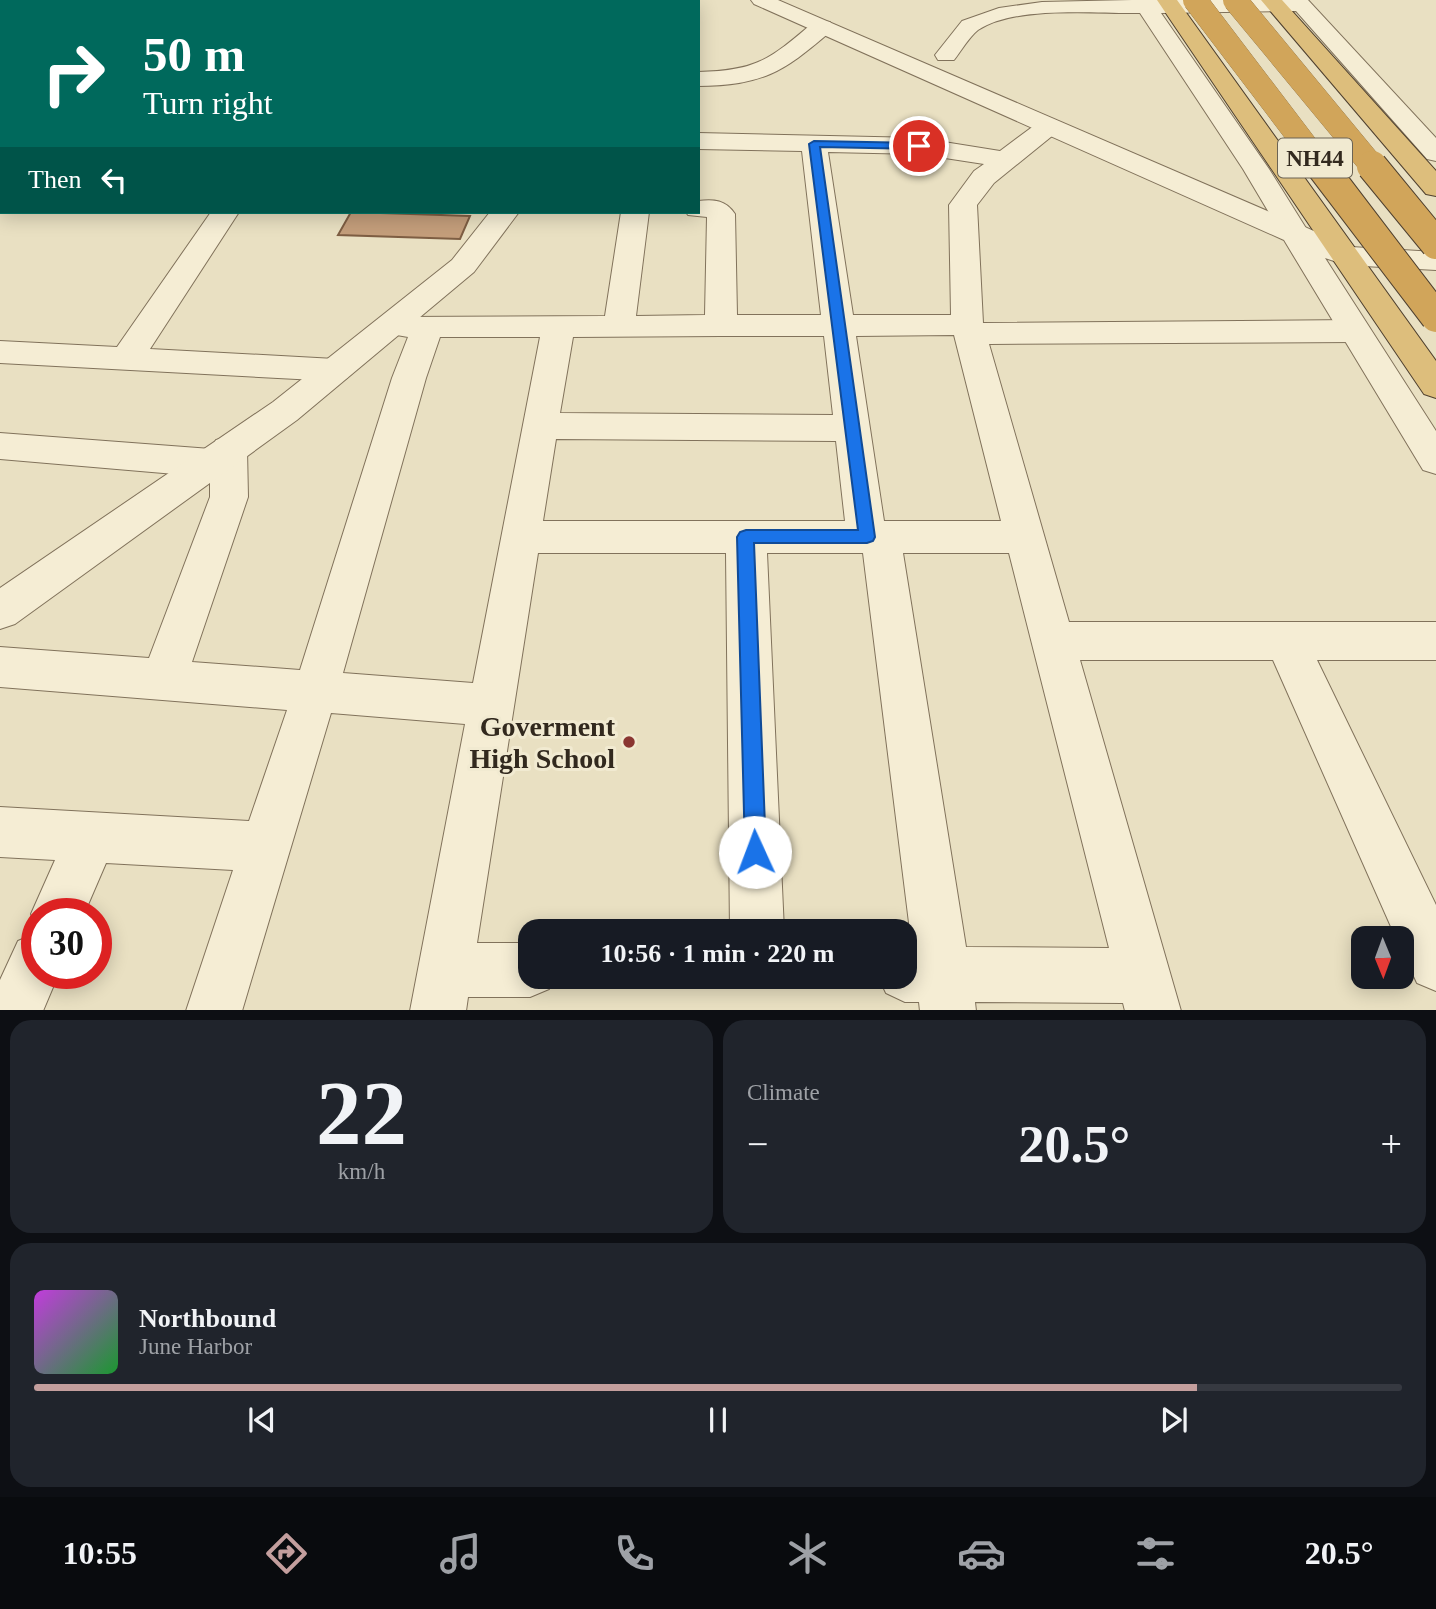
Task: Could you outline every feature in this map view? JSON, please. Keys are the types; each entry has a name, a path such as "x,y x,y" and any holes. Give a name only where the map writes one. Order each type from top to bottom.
{"highway":[{"name":"NH44","path":"1235,0 1436,244"},
{"path":"1286,2 1436,188"},
{"name":"NH44","path":"1164,3 1436,317"},
{"path":"1164,3 1436,386"}],"street":[{"path":"761,0 1346,256 1436,261"},
{"path":"946,55 970,26 1006,12 1164,3 1286,2 1436,153"},
{"path":"1164,3 1241,146 1436,460"},
{"path":"700,79 752,76 773,68 822,27"},
{"path":"814,144 853,428 874,537 932,986 1148,993 968,330 963,205 984,177 1048,127"},
{"path":"700,141 919,146 1005,160"},
{"path":"700,208 712,208 720,214 721,326"},
{"path":"127,359 224,214"},
{"path":"0,611 285,411 335,370 408,327 463,266 503,214"},
{"path":"619,326 635,214"},
{"path":"408,327 841,326 968,330 1354,331"},
{"path":"214,1010 315,692 409,378 408,327"},
{"path":"518,973 441,990 558,327"},
{"path":"0,352 335,370"},
{"path":"541,426 853,428"},
{"path":"0,446 219,457"},
{"path":"163,680 229,497 219,457"},
{"path":"521,537 1024,537"},
{"path":"746,537 757,919"},
{"path":"1052,641 1436,641"},
{"path":"1286,641 1436,964"},
{"path":"0,667 491,705"},
{"path":"0,832 266,847"},
{"path":"65,898 92,837"},
{"path":"15,1010 24,989"}],"building":[{"path":"350,214 470,216 460,239 338,235"}],"place":[{"name":"Goverment High School","path":"629,742"}],"route":[{"path":"755,852 746,537 867,537 841,326 814,144 919,146"}]}
